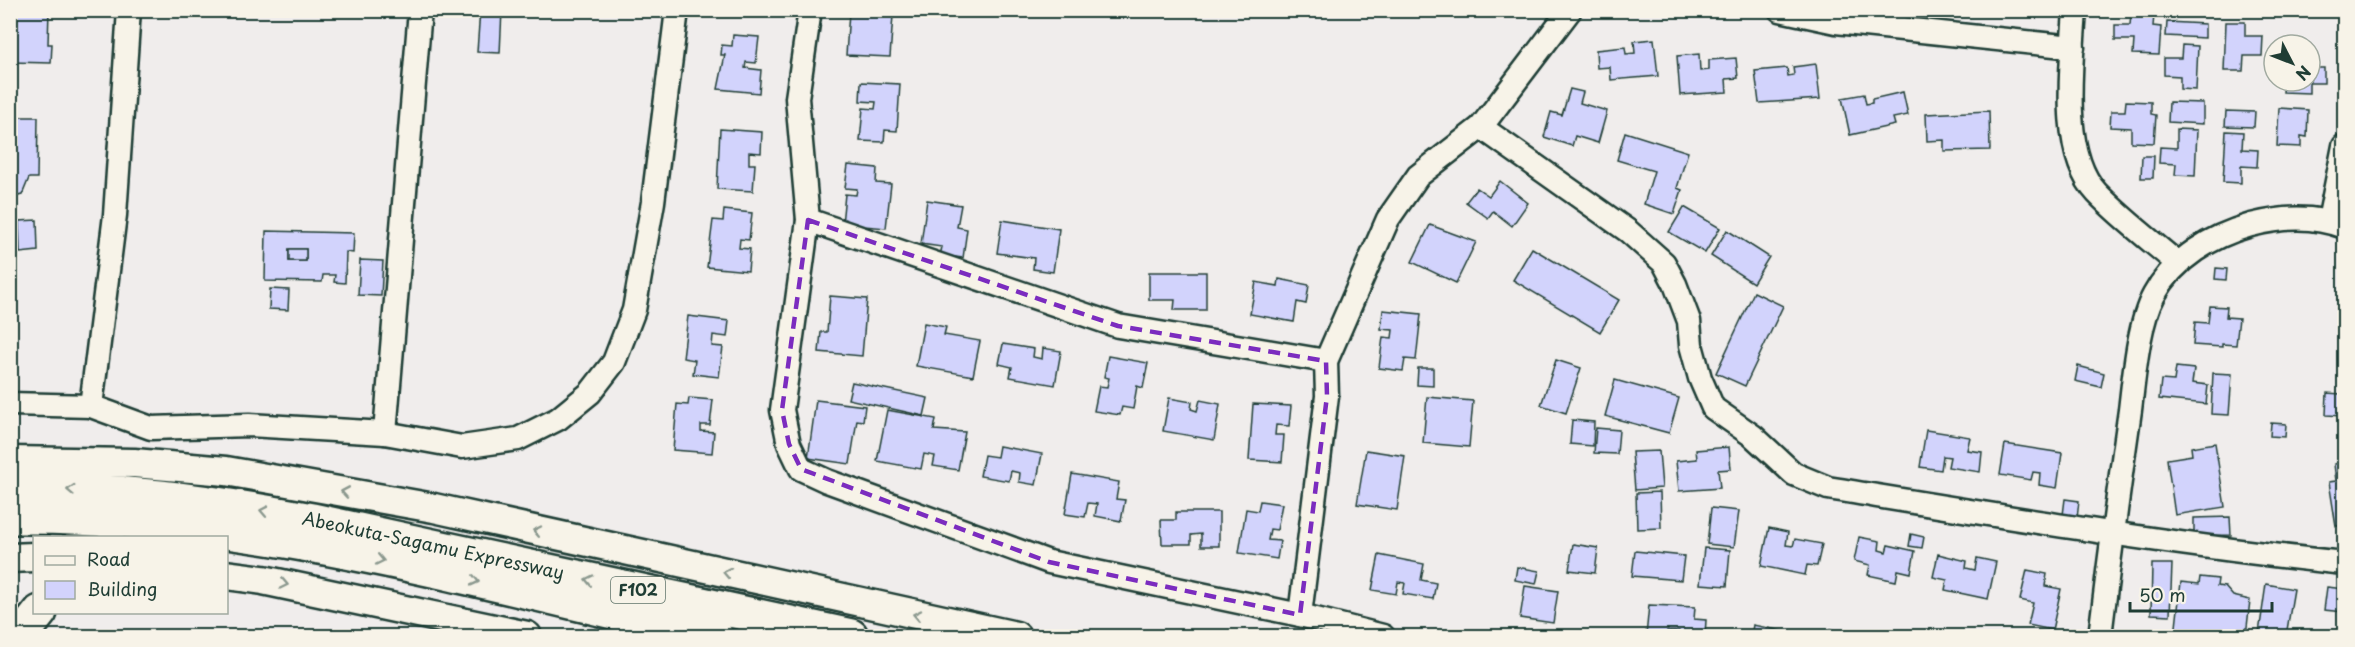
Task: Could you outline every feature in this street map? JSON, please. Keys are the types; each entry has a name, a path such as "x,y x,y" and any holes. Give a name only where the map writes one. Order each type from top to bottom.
{"highway":[{"name":"Abeokuta-Sagamu Expressway","path":"10,490 134,493 230,504 716,636"},
{"name":"Abeokuta-Sagamu Expressway","path":"10,517 149,522 421,556 851,636"},
{"path":"21,636 38,614"}],"main road":[{"path":"10,461 134,463 226,471 434,508 1016,636"},
{"path":"10,558 33,557"},
{"path":"228,575 274,582 527,636"}],"street":[{"path":"91,406 114,215 129,10"},
{"path":"385,433 420,10"},
{"path":"10,404 91,406 151,428 249,425 385,433 462,447 518,439 558,419 590,393 614,362 634,310 653,202 677,10"},
{"path":"810,10 797,98 808,220 782,410 789,444 801,469 1049,562 1300,615 1383,636"},
{"path":"1300,615 1327,396 1326,361 1388,219 1418,176 1481,127 1570,10"},
{"path":"1780,10 1836,22 2073,47"},
{"path":"2075,10 2070,106 2082,172 2096,192 2176,263"},
{"path":"1481,127 1628,231 1664,263 1689,321 1691,345 1700,378 1713,408 1753,436 1794,474 1828,488 2112,535 2225,551 2344,564"},
{"path":"2100,636 2138,348 2153,296 2176,263 2224,233 2264,222 2296,217 2337,224 2344,146"},
{"path":"808,220 1118,326 1326,361"}],"highlighted area":[{"path":"808,220 1118,326 1326,361 1327,396 1300,615 1049,562 801,469 789,444 782,410"}],"building":[{"path":"10,10 49,10 48,44 52,44 51,63 10,62"},
{"path":"480,10 502,10 500,53 477,52"},
{"path":"849,12 893,15 890,57 846,55"},
{"path":"2131,14 2154,15 2153,26 2161,27 2159,55 2133,54 2134,40 2115,40 2115,25 2130,25"},
{"path":"2167,22 2205,24 2205,38 2166,36"},
{"path":"2226,22 2245,22 2245,36 2262,36 2262,56 2244,56 2243,71 2224,71"},
{"path":"733,35 759,37 756,63 746,62 745,68 761,70 759,93 718,89 725,55 721,55 722,45 732,46"},
{"path":"1654,39 1658,76 1611,80 1610,67 1597,68 1596,50 1625,47 1626,54 1635,53 1634,41"},
{"path":"2182,45 2198,46 2196,90 2180,89 2180,76 2164,75 2164,58 2181,58"},
{"path":"1699,54 1700,71 1709,70 1709,60 1736,58 1738,78 1726,79 1727,92 1680,95 1677,56"},
{"path":"1816,64 1820,99 1759,103 1755,71 1787,68 1788,76 1794,75 1793,67"},
{"path":"2322,68 2324,68 2324,83 2322,83"},
{"path":"861,82 900,84 897,131 885,130 884,142 860,141 863,108 875,109 876,102 860,101"},
{"path":"1570,89 1583,92 1580,103 1607,111 1598,143 1575,136 1572,146 1544,137 1551,112 1562,115"},
{"path":"1903,92 1908,115 1893,118 1895,125 1850,135 1842,98 1864,94 1866,104 1872,103 1872,99"},
{"path":"2126,101 2151,102 2151,114 2156,115 2154,143 2131,142 2131,128 2110,127 2111,111 2125,111"},
{"path":"2169,102 2203,103 2203,124 2168,122"},
{"path":"2279,108 2308,110 2307,137 2301,136 2301,147 2277,146"},
{"path":"1989,111 1990,150 1944,151 1944,140 1927,141 1926,114"},
{"path":"2226,111 2255,112 2254,127 2225,126"},
{"path":"10,117 38,117 37,178 29,178 22,195 10,198"},
{"path":"720,129 762,132 761,153 749,152 749,164 755,164 753,191 717,189"},
{"path":"2177,129 2197,130 2195,176 2175,175 2176,164 2159,163 2160,147 2177,148"},
{"path":"2226,131 2243,132 2242,149 2258,150 2257,167 2241,166 2241,183 2223,182"},
{"path":"1625,132 1688,152 1677,188 1682,190 1674,214 1644,204 1654,171 1617,160"},
{"path":"2142,156 2154,156 2153,178 2141,178"},
{"path":"848,165 877,168 876,183 891,184 886,228 842,224 845,194 856,195 857,189 845,188"},
{"path":"1500,181 1528,203 1512,226 1493,211 1488,218 1466,202 1477,188 1489,196"},
{"path":"927,200 961,205 957,227 967,229 963,258 940,255 942,247 921,244"},
{"path":"1684,207 1720,228 1705,253 1669,232"},
{"path":"724,210 752,213 749,240 740,239 739,248 750,249 748,271 707,267 713,220 723,221"},
{"path":"37,220 38,251 20,253 19,221"},
{"path":"1002,220 1059,229 1053,272 1033,269 1034,258 997,253"},
{"path":"1430,225 1476,242 1456,283 1412,262"},
{"path":"1727,230 1769,257 1753,283 1711,256"},
{"path":"10,231 17,232 15,262 10,262"},
{"path":"266,231 354,233 353,253 346,252 345,283 334,282 335,275 323,275 322,282 265,281","holes":["289,249 306,249 306,261 289,261"]},
{"path":"1532,248 1619,300 1600,332 1513,280"},
{"path":"289,249 306,249 306,261 289,261"},
{"path":"360,260 383,261 381,296 358,295"},
{"path":"2216,268 2227,269 2226,280 2215,279"},
{"path":"1149,272 1206,272 1206,310 1174,310 1175,300 1149,300"},
{"path":"1279,279 1309,285 1306,304 1297,302 1294,322 1250,314 1256,282 1278,286"},
{"path":"270,289 289,290 288,310 269,309"},
{"path":"1754,292 1783,306 1745,386 1716,373"},
{"path":"830,296 867,299 862,356 819,352 821,332 827,332"},
{"path":"2210,306 2227,307 2226,317 2239,318 2236,345 2222,344 2222,347 2193,345 2195,322 2208,323"},
{"path":"1383,310 1421,314 1416,360 1405,359 1403,371 1379,368 1383,337 1392,338 1393,330 1381,329"},
{"path":"688,316 729,321 727,337 713,335 712,346 723,347 719,377 693,374 695,360 683,358"},
{"path":"924,323 946,327 944,335 980,341 973,376 916,366"},
{"path":"1003,344 1034,349 1033,357 1042,359 1043,348 1061,351 1055,385 1010,377 1012,367 999,364"},
{"path":"1108,356 1148,363 1143,388 1137,386 1133,409 1122,407 1120,415 1094,411 1099,386 1107,387 1109,378 1104,377"},
{"path":"1556,360 1581,368 1566,413 1541,405"},
{"path":"2078,366 2104,373 2101,387 2075,381"},
{"path":"2176,367 2194,369 2192,383 2208,385 2206,404 2159,399 2161,380 2174,381"},
{"path":"1418,368 1433,368 1433,386 1417,385"},
{"path":"2213,373 2232,374 2229,415 2211,414"},
{"path":"1615,380 1679,398 1669,433 1605,416"},
{"path":"2342,380 2344,380 2344,416 2326,415 2327,393 2341,394"},
{"path":"852,382 928,398 924,416 848,399"},
{"path":"1427,397 1473,401 1469,447 1423,443"},
{"path":"689,398 713,400 710,425 701,425 701,431 714,432 712,453 673,450 677,404 688,405"},
{"path":"1169,398 1192,402 1191,409 1197,411 1200,400 1220,404 1214,440 1163,431"},
{"path":"816,400 865,406 863,421 857,420 850,464 808,458"},
{"path":"1253,404 1291,406 1289,426 1276,425 1275,435 1284,435 1282,462 1249,460"},
{"path":"887,410 936,419 934,430 965,432 958,470 933,466 935,456 924,454 921,469 877,461"},
{"path":"1572,420 1594,422 1593,446 1570,444"},
{"path":"2271,423 2286,424 2285,437 2270,436"},
{"path":"1596,428 1619,430 1617,454 1594,453"},
{"path":"1926,430 1970,437 1967,450 1982,452 1980,472 1948,467 1950,457 1943,456 1941,470 1920,467"},
{"path":"2215,443 2225,507 2175,515 2167,459 2192,455 2191,447"},
{"path":"2005,444 2062,453 2057,488 2039,485 2040,473 2033,472 2031,480 2000,475"},
{"path":"999,446 1042,454 1036,485 1019,482 1020,473 1011,471 1009,481 980,476 984,455 997,457"},
{"path":"1729,447 1731,469 1718,470 1720,488 1679,491 1676,461 1697,459 1696,450"},
{"path":"2341,449 2344,449 2344,526 2336,526 2329,482 2336,481 2334,464 2343,463"},
{"path":"1366,450 1405,456 1397,510 1357,504"},
{"path":"1659,451 1662,488 1635,490 1632,452"},
{"path":"1072,474 1119,482 1116,499 1125,500 1121,521 1095,516 1097,504 1088,503 1085,517 1065,514"},
{"path":"1660,492 1661,528 1637,529 1636,493"},
{"path":"2065,499 2079,501 2077,518 2063,515"},
{"path":"1260,501 1282,504 1277,530 1270,529 1268,540 1280,541 1277,559 1239,553 1246,509 1258,511"},
{"path":"1711,508 1739,511 1734,547 1707,544"},
{"path":"1176,512 1219,512 1219,546 1201,546 1201,534 1191,535 1191,544 1162,544 1161,520 1176,520"},
{"path":"2230,517 2231,535 2194,536 2194,518"},
{"path":"1769,528 1788,532 1786,545 1793,546 1795,539 1822,544 1817,566 1807,565 1805,575 1761,566"},
{"path":"1911,534 1924,537 1922,548 1909,546"},
{"path":"1859,537 1880,541 1879,550 1886,552 1888,545 1915,551 1911,573 1898,570 1896,581 1868,575 1870,565 1854,561"},
{"path":"1573,544 1598,548 1595,573 1569,570"},
{"path":"1704,548 1730,550 1727,586 1700,584"},
{"path":"1635,551 1684,556 1681,580 1632,576"},
{"path":"1938,554 1967,561 1966,568 1975,570 1977,558 1996,562 1988,599 1945,590 1947,580 1933,577"},
{"path":"1379,555 1424,564 1421,580 1436,583 1433,599 1403,594 1405,583 1398,582 1396,594 1372,590"},
{"path":"2152,564 2172,564 2170,615 2151,614"},
{"path":"1517,567 1539,571 1536,584 1515,580"},
{"path":"2027,570 2047,574 2045,586 2061,589 2052,630 2028,625 2033,603 2020,600"},
{"path":"2200,577 2218,579 2217,586 2225,587 2233,596 2250,600 2246,636 2175,636 2181,582 2199,584"},
{"path":"2266,584 2294,589 2286,636 2259,633"},
{"path":"1525,586 1558,591 1553,623 1520,618"},
{"path":"2327,587 2344,589 2344,612 2324,610"},
{"path":"1649,605 1695,607 1694,619 1706,620 1705,636 1679,636 1679,631 1667,631 1667,636 1646,636"},
{"path":"1753,625 1797,634 1796,636 1751,636"},
{"path":"1830,629 1864,636 1829,636"},
{"path":"1735,633 1751,636 1734,636"}]}
